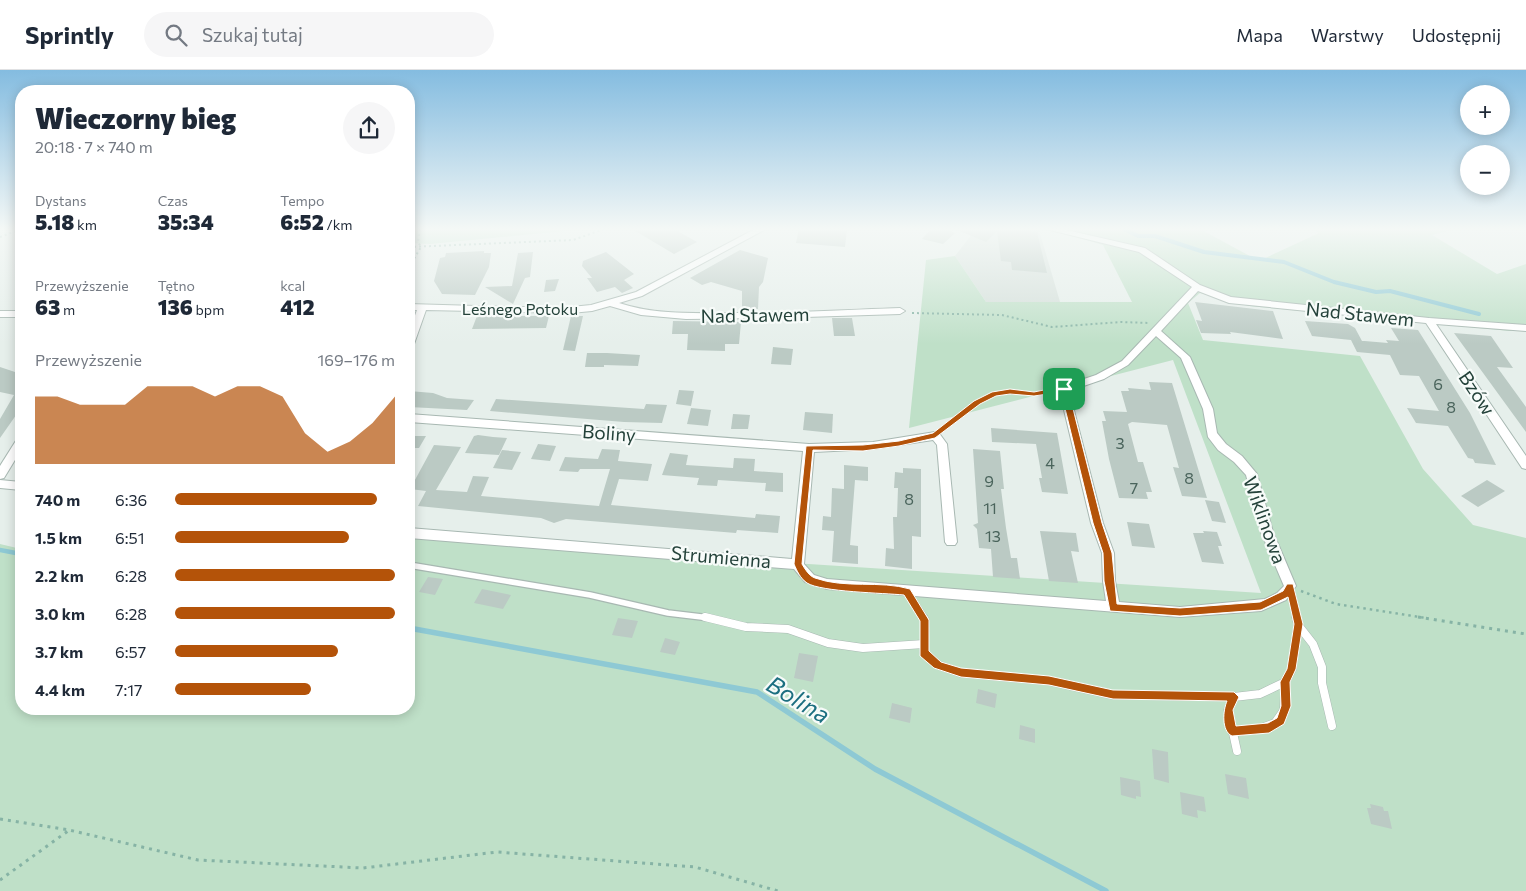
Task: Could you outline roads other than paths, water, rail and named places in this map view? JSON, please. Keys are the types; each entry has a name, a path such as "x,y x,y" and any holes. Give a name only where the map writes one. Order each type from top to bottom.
{"street":[{"name":"Leśnego Potoku","path":"415,307 572,310 611,303 639,294 693,267"},
{"name":"Nad Stawem","path":"1168,267 1197,287 1212,294 1238,301 1429,321 1526,328"},
{"path":"1114,608 1109,581 1108,553 1098,523 1064,389 1106,374 1125,363 1197,287"},
{"name":"Nad Stawem","path":"611,303 624,308 668,316 768,316 900,311"},
{"path":"415,327 422,308"},
{"path":"0,314 15,314"},
{"name":"Bzów","path":"1429,321 1526,465"},
{"name":"Wiklinowa","path":"1114,608 1180,612 1261,606 1286,594 1290,586 1267,532 1251,474 1238,459 1222,447 1212,434 1208,409 1185,357 1158,327"},
{"path":"1511,327 1526,337"},
{"name":"Boliny","path":"415,418 809,448 863,448 899,444 935,436 942,444 950,542"},
{"path":"798,564 809,448"},
{"path":"0,475 15,451"},
{"path":"0,484 15,485"},
{"name":"Strumienna","path":"415,532 798,564 802,572 811,581 907,592 1114,608"}],"lane":[{"path":"415,566 590,595 668,613 706,617 746,627 788,629 828,644 863,648 924,644"},
{"path":"1232,731 1269,728 1281,721 1286,706 1285,682 1292,669 1298,624 1290,586"},
{"path":"907,592 925,620 924,653 938,665 961,673 1049,681 1113,695 1234,697 1260,694 1285,682"},
{"path":"1298,624 1313,644 1322,668 1322,683 1332,726"},
{"path":"1234,697 1228,710 1237,751"}],"waterway":[{"path":"1297,267 1334,282 1376,292 1390,291 1479,314"},
{"name":"Bolina","path":"0,550 15,553"},
{"name":"Bolina","path":"415,629 757,692 875,769 1106,891"}]}
